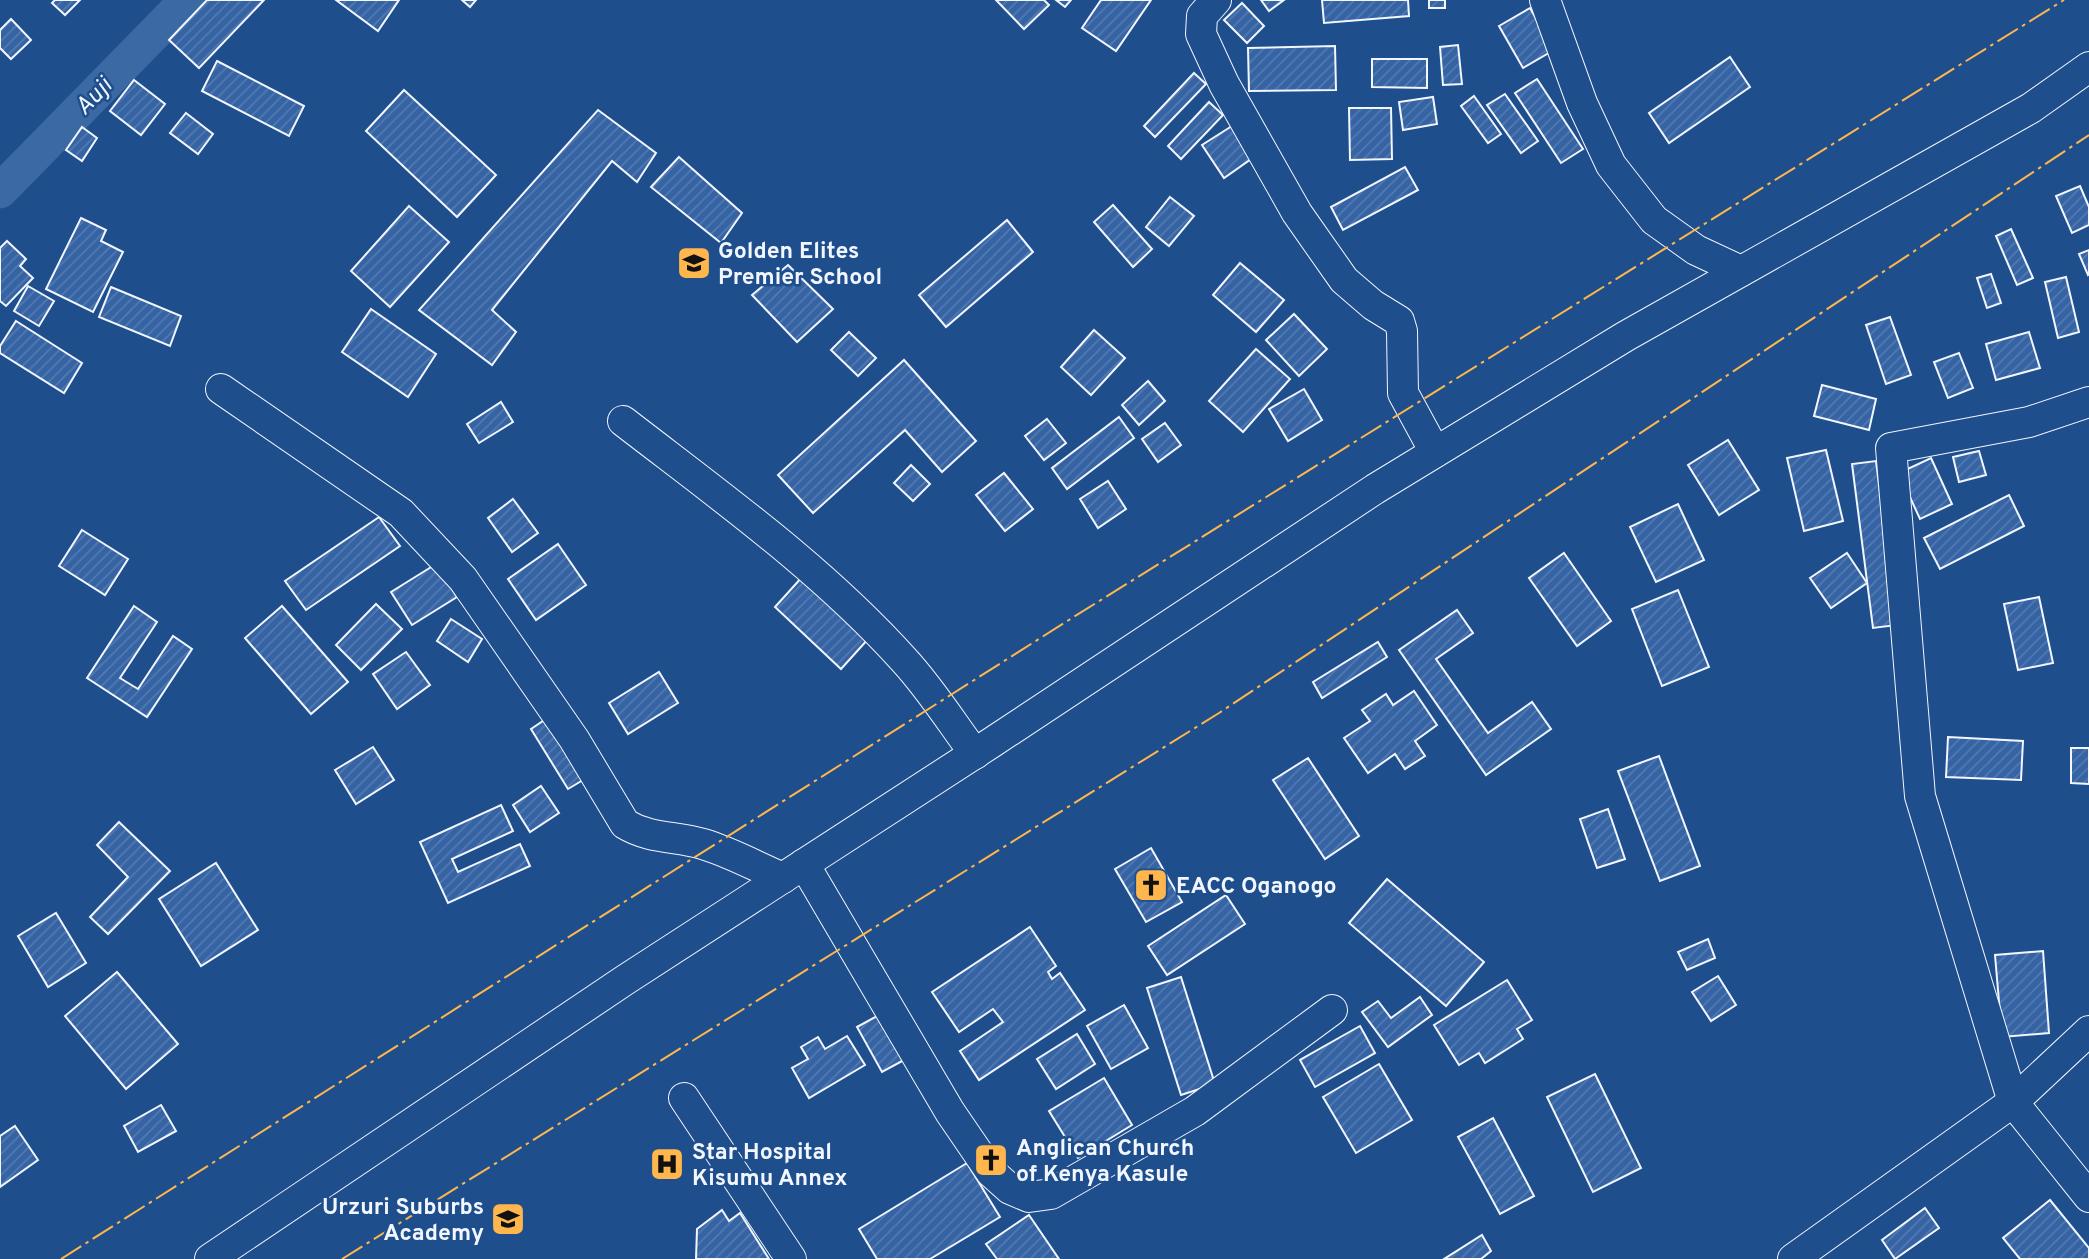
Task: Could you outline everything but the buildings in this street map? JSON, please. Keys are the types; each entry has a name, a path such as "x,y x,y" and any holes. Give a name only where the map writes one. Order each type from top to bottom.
{"street":[{"path":"1216,0 1202,16 1201,34 1224,84 1297,213 1344,280 1373,306 1399,321 1402,331 1403,393 1435,452"},
{"path":"1545,0 1582,103 1611,165 1654,220 1696,250 1741,271"},
{"path":"210,1259 625,980 975,754 1375,489 1626,336 2031,108 2089,67"},
{"path":"221,389 401,513 463,579 574,738 625,824 639,833 653,837 702,844 793,871 991,1172 1010,1189 1029,1198 1051,1194 1195,1111 1332,1010"},
{"path":"2089,402 2029,422 1891,448 1920,796 2014,1102 2089,1197"},
{"path":"623,421 765,530 843,598 906,661 975,754"},
{"path":"1793,1259 2014,1102 2089,1031"},
{"path":"684,1098 791,1259"}],"waterway":[{"name":"Auji","path":"0,191 187,0"}],"power":[{"path":"61,1259 1072,618 2064,0"},
{"path":"342,1259 1219,713 2089,135"}],"place":[{"name":"Golden Elites Premier School","path":"694,263"},
{"name":"EACC Oganogo","path":"1151,885"},
{"name":"Anglican Church of Kenya Kasule","path":"991,1160"},
{"name":"Star Hospital Kisumu Annex","path":"667,1164"},
{"name":"Urzuri Suburbs Academy","path":"508,1219"}]}
